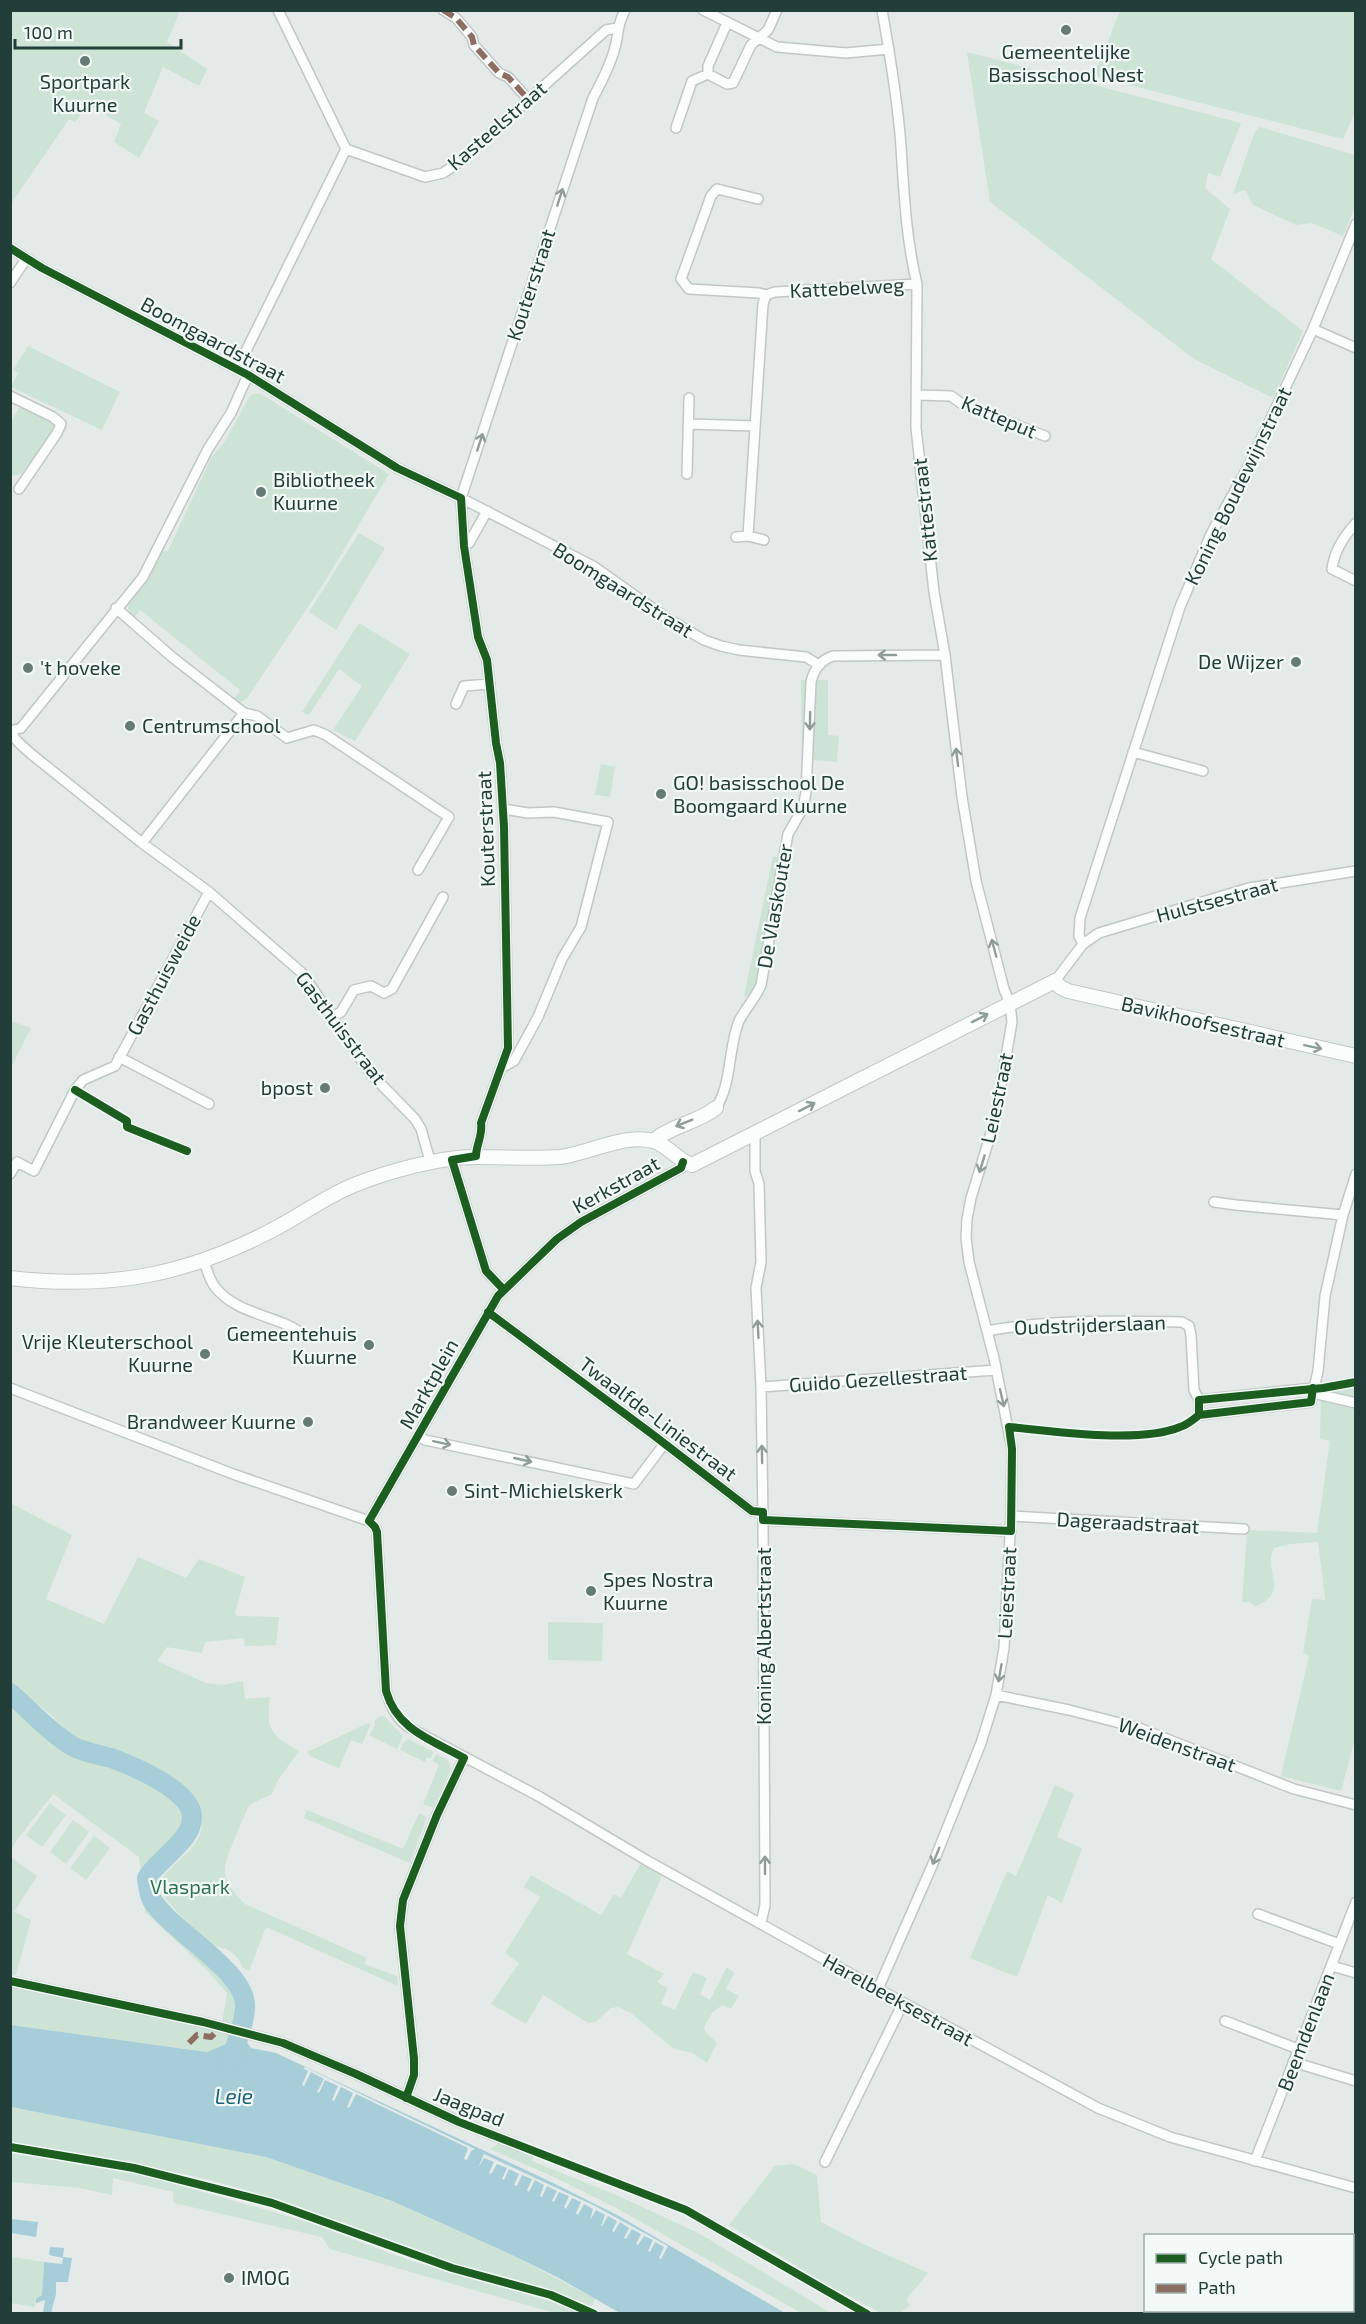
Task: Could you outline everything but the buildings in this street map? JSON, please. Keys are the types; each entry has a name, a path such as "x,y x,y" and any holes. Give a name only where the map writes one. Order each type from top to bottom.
{"street":[{"path":"237,369 346,149 278,10"},
{"path":"443,10 456,18 472,37 474,45 499,73 508,77 528,99"},
{"path":"617,28 625,10"},
{"path":"703,10 777,47 846,53 889,49"},
{"path":"708,74 727,84 733,83 751,45 768,30 777,10"},
{"name":"Kattestraat","path":"882,10 901,141 908,227 916,284 916,428 934,591 945,655 962,797 976,880 1004,989 1010,1004"},
{"path":"708,74 708,66 727,22"},
{"name":"Kasteelstraat","path":"346,149 425,177 435,176 458,163 606,30 617,28"},
{"name":"Kouterstraat","path":"476,1156 482,1130 481,1123 508,1048 503,809 488,660 478,637 465,546 461,498 593,98 617,39 617,28"},
{"path":"676,128 692,81 708,74"},
{"path":"758,199 725,189 717,189 711,196 681,279 689,289 766,295"},
{"name":"Koning Boudewijnstraat","path":"1083,944 1079,936 1080,918 1180,607 1211,534 1247,469 1313,329 1356,224"},
{"name":"Boomgaardstraat","path":"10,248 26,259 248,375 397,468 487,511 593,567 664,617 704,640 739,650 806,657 819,664"},
{"path":"10,283 26,259"},
{"name":"Kattebelweg","path":"748,536 763,303 766,295 775,292 916,284"},
{"path":"1313,329 1356,348"},
{"path":"10,731 21,728 143,577 208,449 231,413 248,375"},
{"name":"Katteput","path":"917,395 951,396 962,404 1045,436"},
{"path":"10,396 53,417 61,424 19,489"},
{"path":"687,474 689,398"},
{"path":"690,424 755,426"},
{"path":"465,546 487,511"},
{"path":"1356,523 1346,533 1332,569 1356,581"},
{"path":"736,537 748,536 764,540"},
{"path":"116,608 172,657 244,713 257,716 287,738 314,730 326,735 449,817 418,870"},
{"path":"819,664 833,656 945,655"},
{"name":"De Vlaskouter","path":"716,1108 720,1102 740,1020 755,999 761,985 788,834 805,801 808,779 811,682 819,664"},
{"path":"456,704 464,686 490,684"},
{"path":"142,843 244,713"},
{"name":"Gasthuisstraat","path":"10,731 30,753 142,843 209,892 302,973 371,1074 415,1119 421,1129 431,1164"},
{"path":"1132,752 1203,771"},
{"name":"Kouterstraat","path":"501,1068 514,1061 538,1017 562,958 581,927 608,822 554,812 528,813 503,809"},
{"name":"Hulstsestraat","path":"1083,944 1099,933 1249,888 1356,871"},
{"name":"Gasthuisweide","path":"10,1174 16,1162 34,1171 79,1085 83,1080 115,1066 209,892"},
{"path":"332,1017 341,1012 354,990 371,986 384,993 392,989 443,897"},
{"name":"Kerkstraat","path":"716,1108 653,1141 683,1162 692,1165 1055,981 1083,944"},
{"name":"Bavikhoofsestraat","path":"1055,981 1068,991 1356,1056"},
{"name":"Leiestraat","path":"878,1989 932,1866 981,1743 996,1695 1005,1638 1011,1531 1012,1449 996,1370 969,1262 966,1238 967,1219 995,1120 1012,1022 1010,1004"},
{"name":"Gasthuisweide","path":"119,1057 209,1104"},
{"name":"Koning Albertstraat","path":"755,1134 755,1171 760,1195 761,1262 756,1288 761,1387 763,1516 765,1905 761,1923"},
{"path":"10,1278 59,1282 139,1278 204,1261 280,1226 312,1206 354,1185 431,1164 476,1156 561,1157 637,1140 653,1141"},
{"path":"452,1160 486,1270 504,1290"},
{"name":"Kerkstraat","path":"488,1312 504,1290 557,1239 681,1168 683,1162"},
{"path":"1313,1388 1199,1400 1200,1415 1311,1402 1318,1371 1325,1296 1343,1215 1356,1174"},
{"path":"1214,1202 1343,1215"},
{"path":"204,1261 210,1280 228,1299 306,1335"},
{"name":"Twaalfde-Liniestraat","path":"488,1312 516,1335 536,1346 665,1443 752,1511 763,1516"},
{"name":"Marktplein","path":"465,1758 406,1725 390,1702 386,1690 379,1558 372,1524 378,1517 378,1508 488,1312"},
{"name":"Oudstrijderslaan","path":"987,1331 1009,1327 1083,1322 1182,1322 1189,1326 1191,1335 1194,1390 1199,1400"},
{"name":"Guido Gezellestraat","path":"761,1387 996,1370"},
{"path":"10,1388 222,1470 372,1524"},
{"path":"1313,1388 1317,1394 1356,1403"},
{"name":"Marktplein","path":"419,1436 425,1440 634,1484 665,1443"},
{"path":"763,1516 1011,1531"},
{"name":"Dageraadstraat","path":"1011,1516 1244,1529"},
{"name":"Weidenstraat","path":"996,1695 1139,1728 1294,1790 1356,1805"},
{"path":"406,2098 414,2075 414,2059 400,1926 401,1911 403,1900 437,1815 465,1758"},
{"name":"Harelbeeksestraat","path":"465,1758 540,1797 646,1860 903,2003 1123,2120 1170,2137 1356,2188"},
{"name":"Beemdenlaan","path":"1255,2161 1356,1902"},
{"path":"1258,1914 1339,1944"},
{"path":"1332,1966 1356,1973"},
{"name":"Jaagpad","path":"10,1981 252,2033 289,2045 459,2122 520,2145"},
{"path":"825,2162 903,2003"},
{"path":"1225,2020 1298,2049"},
{"path":"1293,2062 1356,2081"}],"green space":[{"name":"Sportpark Kuurne","path":"11,10 180,11 167,42 207,69 199,86 163,67 144,113 159,121 139,158 114,142 121,124 88,105 75,122 69,119 11,204"},
{"path":"1120,11 1355,11 1355,112 1343,139 1098,77 1096,71"},
{"path":"967,52 1241,123 1220,177 1208,173 1205,188 1230,209 1211,259 1303,331 1273,398 1194,359 990,202"},
{"path":"1260,127 1355,155 1355,207 1343,236 1312,223 1296,225 1253,205 1245,190 1233,194 1255,131"},
{"path":"28,346 120,392 102,430 11,387 18,373 13,370"},
{"path":"253,394 261,394 389,474 324,583 248,697 240,703 233,701 240,690 140,610 133,619 128,606 161,552 168,551 211,458 225,441"},
{"path":"20,406 51,422 54,427 53,432 21,474 11,476 11,421"},
{"path":"359,533 385,548 336,630 309,612"},
{"path":"359,623 410,654 355,741 333,730 362,686 339,669 309,715 302,712"},
{"path":"801,680 828,680 828,735 839,736 837,762 802,759"},
{"path":"601,764 615,767 610,797 595,795"},
{"path":"773,856 781,858 758,979 753,997 744,996"},
{"path":"10,1021 31,1028 11,1068"},
{"path":"1355,1386 1356,1735 1341,1791 1281,1776 1309,1656 1303,1653 1312,1599 1325,1600 1318,1542 1290,1544 1274,1548 1271,1556 1274,1580 1272,1594 1256,1606 1249,1602 1242,1602 1247,1530 1317,1533 1330,1441 1320,1439 1321,1391"},
{"name":"Vlaspark","path":"10,1503 72,1535 46,1599 104,1624 138,1557 186,1578 199,1559 245,1577 235,1613 237,1616 279,1617 276,1645 245,1646 244,1638 205,1642 202,1653 167,1647 157,1661 206,1683 222,1685 243,1681 245,1699 270,1697 269,1717 272,1730 282,1741 299,1751 278,1780 272,1794 249,1805 227,1858 225,1872 227,1881 245,1904 367,1958 364,1964 397,1976 398,1986 266,1927 249,1971 243,1968 237,1957 229,1951 207,1946 169,1903 158,1887 167,1872 187,1853 198,1838 201,1830 201,1815 196,1802 187,1790 161,1771 119,1752 88,1744 75,1737 11,1681"},
{"path":"548,1622 603,1623 602,1661 548,1660"},
{"path":"10,1701 61,1746 77,1754 114,1766 184,1806 188,1822 187,1834 154,1865 148,1877 149,1901 155,1913 171,1931 234,1987 238,2002 233,2025 222,2023 227,1993 206,1969 145,1912 139,1857 53,1794 13,1848 11,1846"},
{"path":"384,1716 403,1736 397,1749 369,1735 375,1725 375,1720"},
{"path":"368,1723 370,1726 362,1744 351,1740 339,1768 310,1756 307,1752"},
{"path":"408,1739 434,1752 430,1759 427,1757 425,1762 400,1750"},
{"path":"436,1754 448,1760 451,1769 433,1808 423,1804 439,1765 433,1761"},
{"path":"1055,1785 1074,1794 1057,1837 1082,1848 1062,1903 1048,1895 1017,1977 970,1958 1007,1871 1016,1876"},
{"path":"50,1803 66,1815 42,1847 26,1835"},
{"path":"307,1810 403,1849 419,1813 427,1817 410,1863 304,1818"},
{"path":"73,1820 89,1832 66,1864 50,1852"},
{"path":"94,1836 110,1848 86,1880 70,1868"},
{"path":"11,1857 37,1876 14,1912 31,1920 16,1975 10,1975"},
{"path":"641,1863 662,1876 627,1954 664,1974 657,1982 668,1988 661,2004 675,2010 693,1972 707,1978 700,1994 710,2000 727,1967 734,1973 726,1989 739,1996 731,2009 722,2005 712,2013 704,2027 717,2043 707,2063 693,2053 674,2049 631,2013 618,2007 611,2008 595,2022 588,2023 543,1995 526,2024 491,2004 519,1963 505,1953 540,1897 524,1887 531,1875 601,1915 614,1894 621,1898"},
{"path":"11,1986 234,2034 227,2043 208,2052 11,2025"},
{"path":"11,2107 266,2157 391,2201 512,2255 595,2299 592,2306 550,2291 444,2261 252,2192 184,2174 115,2160 11,2144"},
{"path":"497,2144 534,2155 532,2161 621,2197 700,2234 831,2313 801,2313 620,2210 490,2149"},
{"path":"11,2153 82,2163 148,2176 311,2223 408,2260 573,2308 582,2313 555,2313 330,2249 322,2237 174,2203 173,2192 113,2178 112,2195 80,2188 11,2182"},
{"path":"794,2164 817,2175 821,2222 928,2273 906,2300 910,2305 900,2313 881,2313 828,2285 729,2225 773,2166"},
{"path":"11,2257 44,2262 42,2295 36,2299 35,2307 11,2303"}],"water":[{"name":"Leie","path":"11,2025 207,2052 226,2044 233,2038 246,2041 251,2048 276,2053 619,2216 785,2313 620,2313 557,2277 392,2201 266,2157 11,2107"},
{"path":"11,2219 38,2222 36,2237 11,2233"},
{"path":"50,2247 64,2248 63,2257 72,2258 68,2282 56,2282 56,2294 51,2313 43,2313 45,2300 36,2303 36,2299 42,2295 44,2262 62,2264 63,2258 49,2255"}],"pier":[{"path":"305,2067 475,2149 471,2151 467,2160 464,2159 468,2148 356,2094 349,2108 347,2107 353,2093 341,2087 334,2101 332,2100 338,2086 325,2080 319,2093 317,2092 324,2079 311,2072 304,2086 302,2085 308,2071 304,2069"},
{"path":"484,2154 595,2206 668,2246 661,2259 659,2258 664,2247 655,2242 650,2252 648,2251 653,2240 644,2236 638,2245 636,2244 641,2234 632,2229 626,2239 624,2238 629,2228 620,2222 614,2232 612,2231 617,2221 608,2216 601,2226 605,2215 596,2210 590,2220 593,2209 584,2204 578,2215 576,2213 581,2202 572,2198 566,2209 564,2207 569,2196 559,2192 554,2202 552,2201 557,2191 547,2186 542,2197 540,2196 544,2185 535,2180 529,2192 527,2190 532,2179 522,2175 517,2186 514,2185 519,2174 509,2169 504,2180 502,2179 507,2168 497,2164 491,2174 489,2173 494,2162 484,2158 478,2168"}],"waterway":[{"path":"10,1693 49,1729 74,1747 114,1759 148,1774 173,1789 190,1807 192,1817 187,1834 152,1871 147,1878 148,1887 152,1900 161,1912 221,1965 234,1979 242,1993 245,2006 243,2019 229,2063"}],"marked path":[{"path":"443,10 456,18 472,37 474,45 499,73 508,77 528,99"},
{"path":"189,2043 197,2035 211,2037 218,2030"}],"cycle path":[{"path":"10,248 42,268 248,375 397,468 461,498 464,546 478,637 487,660 500,763 504,827 508,1048 481,1123 476,1156 452,1160 486,1271 504,1290"},
{"path":"75,1090 127,1121 127,1127 187,1151"},
{"path":"406,2098 414,2075 414,2059 400,1926 403,1900 437,1815 464,1758 407,1725 391,1704 386,1691 377,1532 369,1521 498,1296 557,1239 581,1222 681,1168 683,1162"},
{"path":"488,1312 752,1511 763,1512 763,1520 1011,1531 1012,1449 1009,1427 1096,1435 1142,1435 1180,1427 1199,1415"},
{"path":"1199,1415 1199,1400 1323,1388 1356,1382"},
{"path":"1199,1415 1311,1402 1313,1388"},
{"path":"10,1981 203,2022 283,2043 459,2122 686,2210 867,2314"},
{"path":"10,2147 134,2168 272,2203 452,2268 551,2295 594,2314"}],"place":[{"name":"Gemeentelijke Basisschool Nest","path":"1066,30"},
{"name":"Sportpark Kuurne","path":"85,61"},
{"name":"Bibliotheek Kuurne","path":"261,492"},
{"name":"De Wijzer","path":"1296,662"},
{"name":"'t hoveke","path":"28,668"},
{"name":"Centrumschool","path":"130,726"},
{"name":"GO! basisschool De Boomgaard Kuurne","path":"661,794"},
{"name":"bpost","path":"325,1088"},
{"name":"Gemeentehuis Kuurne","path":"369,1345"},
{"name":"Vrije Kleuterschool Kuurne","path":"205,1354"},
{"name":"Brandweer Kuurne","path":"308,1422"},
{"name":"Sint-Michielskerk","path":"452,1491"},
{"name":"Spes Nostra Kuurne","path":"591,1591"},
{"name":"IMOG","path":"229,2278"}]}
